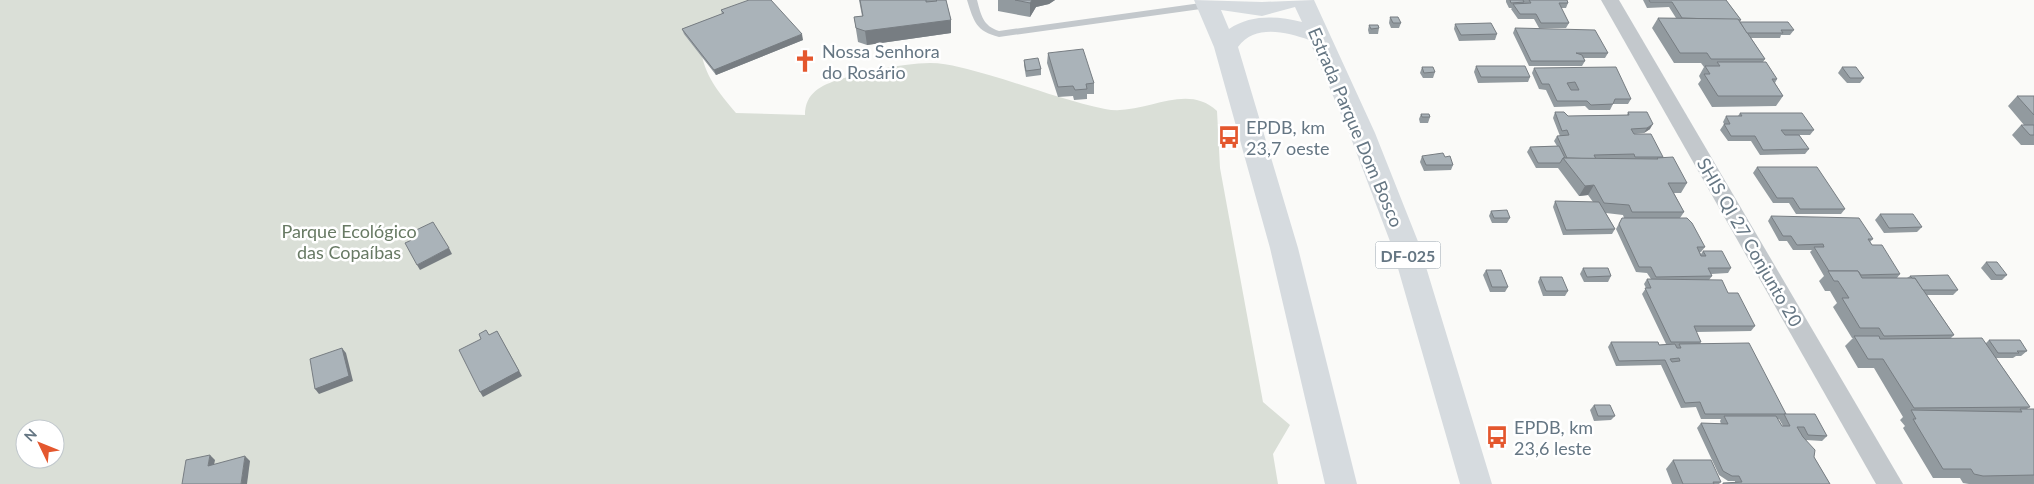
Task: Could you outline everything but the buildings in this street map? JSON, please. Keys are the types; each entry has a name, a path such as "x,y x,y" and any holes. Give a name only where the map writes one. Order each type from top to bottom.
{"main road":[{"path":"1208,2 1248,10 1274,7 1290,0"},
{"name":"Estrada Parque Dom Bosco","path":"1303,0 1362,133 1405,244 1476,484"},
{"path":"1208,2 1226,47 1284,248 1341,484"},
{"path":"1226,47 1236,34 1253,27 1289,25 1317,35"}],"street":[{"name":"SHIS QI 27 Conjunto 20","path":"1610,0 1890,484"}],"lane":[{"path":"972,0 980,26 999,34 1208,2"}],"green space":[{"name":"Parque Ecológico das Copaíbas","path":"0,0 761,0 701,48 708,75 736,113 805,115 811,96 821,87 834,81 874,70 930,63 967,69 1061,98 1105,109 1134,108 1178,99 1191,99 1205,103 1217,111 1220,168 1263,402 1290,425 1273,454 1278,484 0,484"}],"place":[{"name":"Nossa Senhora do Rosário","path":"805,61"},
{"name":"EPDB, km 23,7 oeste","path":"1229,137"},
{"name":"EPDB, km 23,6 leste","path":"1497,437"}]}
